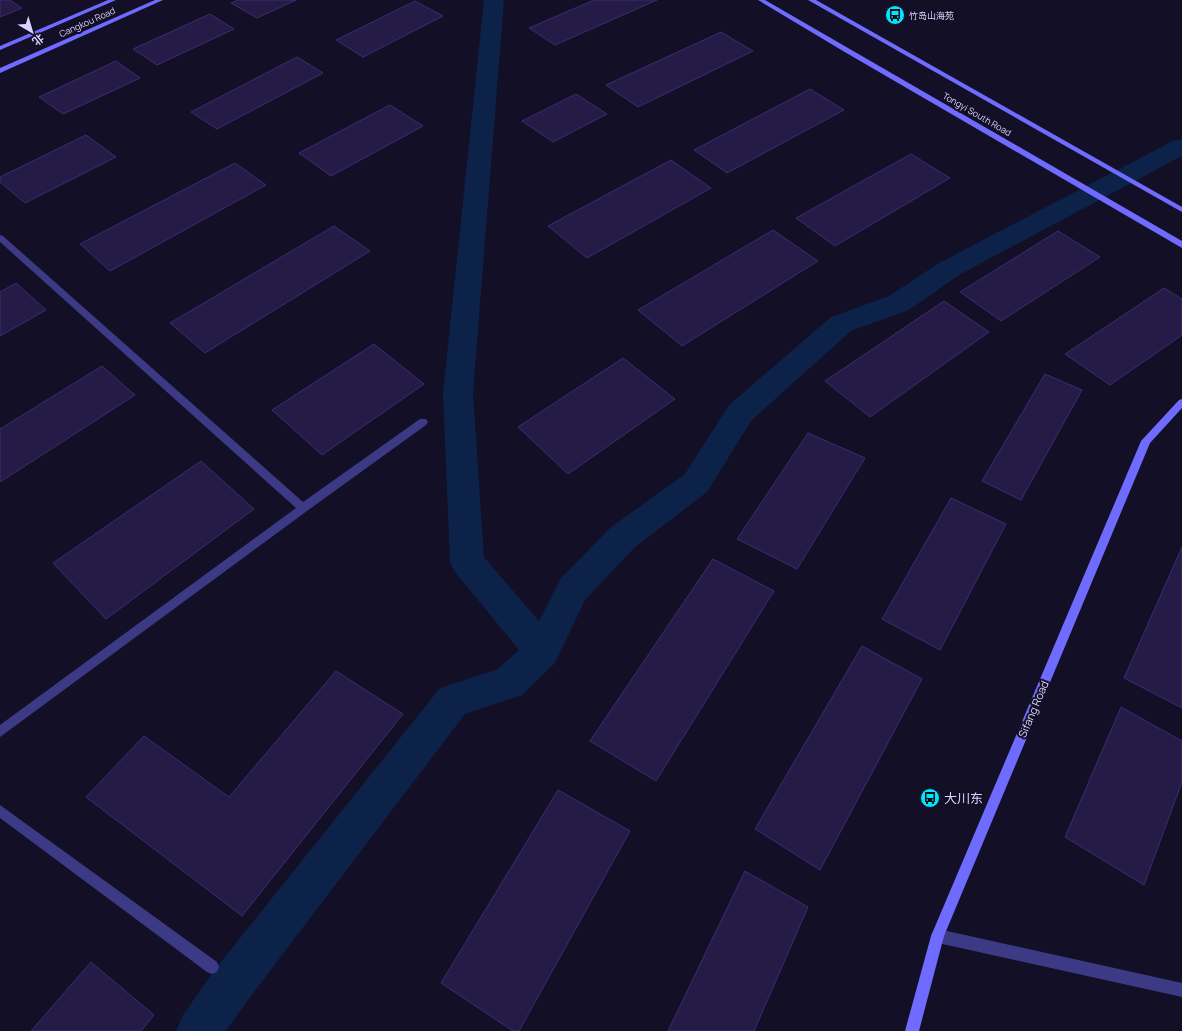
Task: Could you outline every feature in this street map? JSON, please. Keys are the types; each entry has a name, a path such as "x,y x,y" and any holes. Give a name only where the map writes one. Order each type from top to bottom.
{"main road":[{"name":"Cangkou Road","path":"0,48 113,0"},
{"name":"Cangkou Road","path":"0,71 160,0"},
{"name":"Tongyi South Road","path":"761,0 1182,245"},
{"name":"Tongyi South Road","path":"811,0 1182,210"},
{"name":"Sifang Road","path":"912,1031 938,936 1146,441 1182,402"}],"street":[{"path":"0,238 303,508"},
{"path":"0,732 303,508 423,422"},
{"path":"0,811 212,967"},
{"path":"938,936 1182,990"}],"building":[{"path":"0,0 10,0 22,8 0,17"},
{"path":"238,0 296,0 257,18 231,3"},
{"path":"594,0 657,0 555,45 529,28"},
{"path":"415,1 443,16 363,57 336,40"},
{"path":"210,14 234,29 157,65 133,49"},
{"path":"721,32 753,51 638,107 606,85"},
{"path":"297,57 323,73 217,129 191,112"},
{"path":"116,61 140,78 63,114 39,97"},
{"path":"810,89 844,110 727,173 694,150"},
{"path":"576,94 607,114 553,142 522,121"},
{"path":"390,105 423,126 331,176 299,153"},
{"path":"86,135 116,157 25,203 0,182 0,177"},
{"path":"911,154 950,178 835,246 796,218"},
{"path":"671,160 711,188 587,258 548,226"},
{"path":"235,163 266,185 110,271 80,244"},
{"path":"334,226 370,251 205,353 170,323"},
{"path":"773,230 818,261 682,346 638,310"},
{"path":"1058,231 1100,257 1001,321 960,292"},
{"path":"16,283 46,310 0,336 0,292"},
{"path":"1164,288 1182,299 1182,335 1110,385 1065,354"},
{"path":"944,301 989,332 870,417 825,381"},
{"path":"374,344 424,384 322,455 272,410"},
{"path":"623,358 675,399 568,474 518,427"},
{"path":"102,366 135,395 0,482 0,429"},
{"path":"1045,374 1082,390 1021,500 982,481"},
{"path":"808,433 865,458 797,569 737,539"},
{"path":"201,461 254,509 106,619 53,563"},
{"path":"951,498 1006,524 940,650 882,619"},
{"path":"1182,547 1182,708 1124,678"},
{"path":"713,559 774,591 656,781 590,741"},
{"path":"862,646 922,679 820,870 755,829"},
{"path":"336,671 403,714 242,916 86,797 144,736 229,797"},
{"path":"1121,707 1182,741 1182,782 1144,885 1065,837"},
{"path":"558,790 630,831 519,1031 513,1031 441,983"},
{"path":"745,871 808,907 754,1031 668,1031"},
{"path":"91,962 154,1015 141,1031 31,1031"}],"waterway":[{"path":"494,0 458,393 467,562 542,651"},
{"path":"542,651 573,589 622,538 696,483 740,413 841,324 899,303 949,269 1182,146"},
{"path":"199,1031 232,984 453,700 509,683 542,651"}],"place":[{"name":"竹岛山海苑","path":"895,15"},
{"name":"大川东","path":"930,798"}]}
